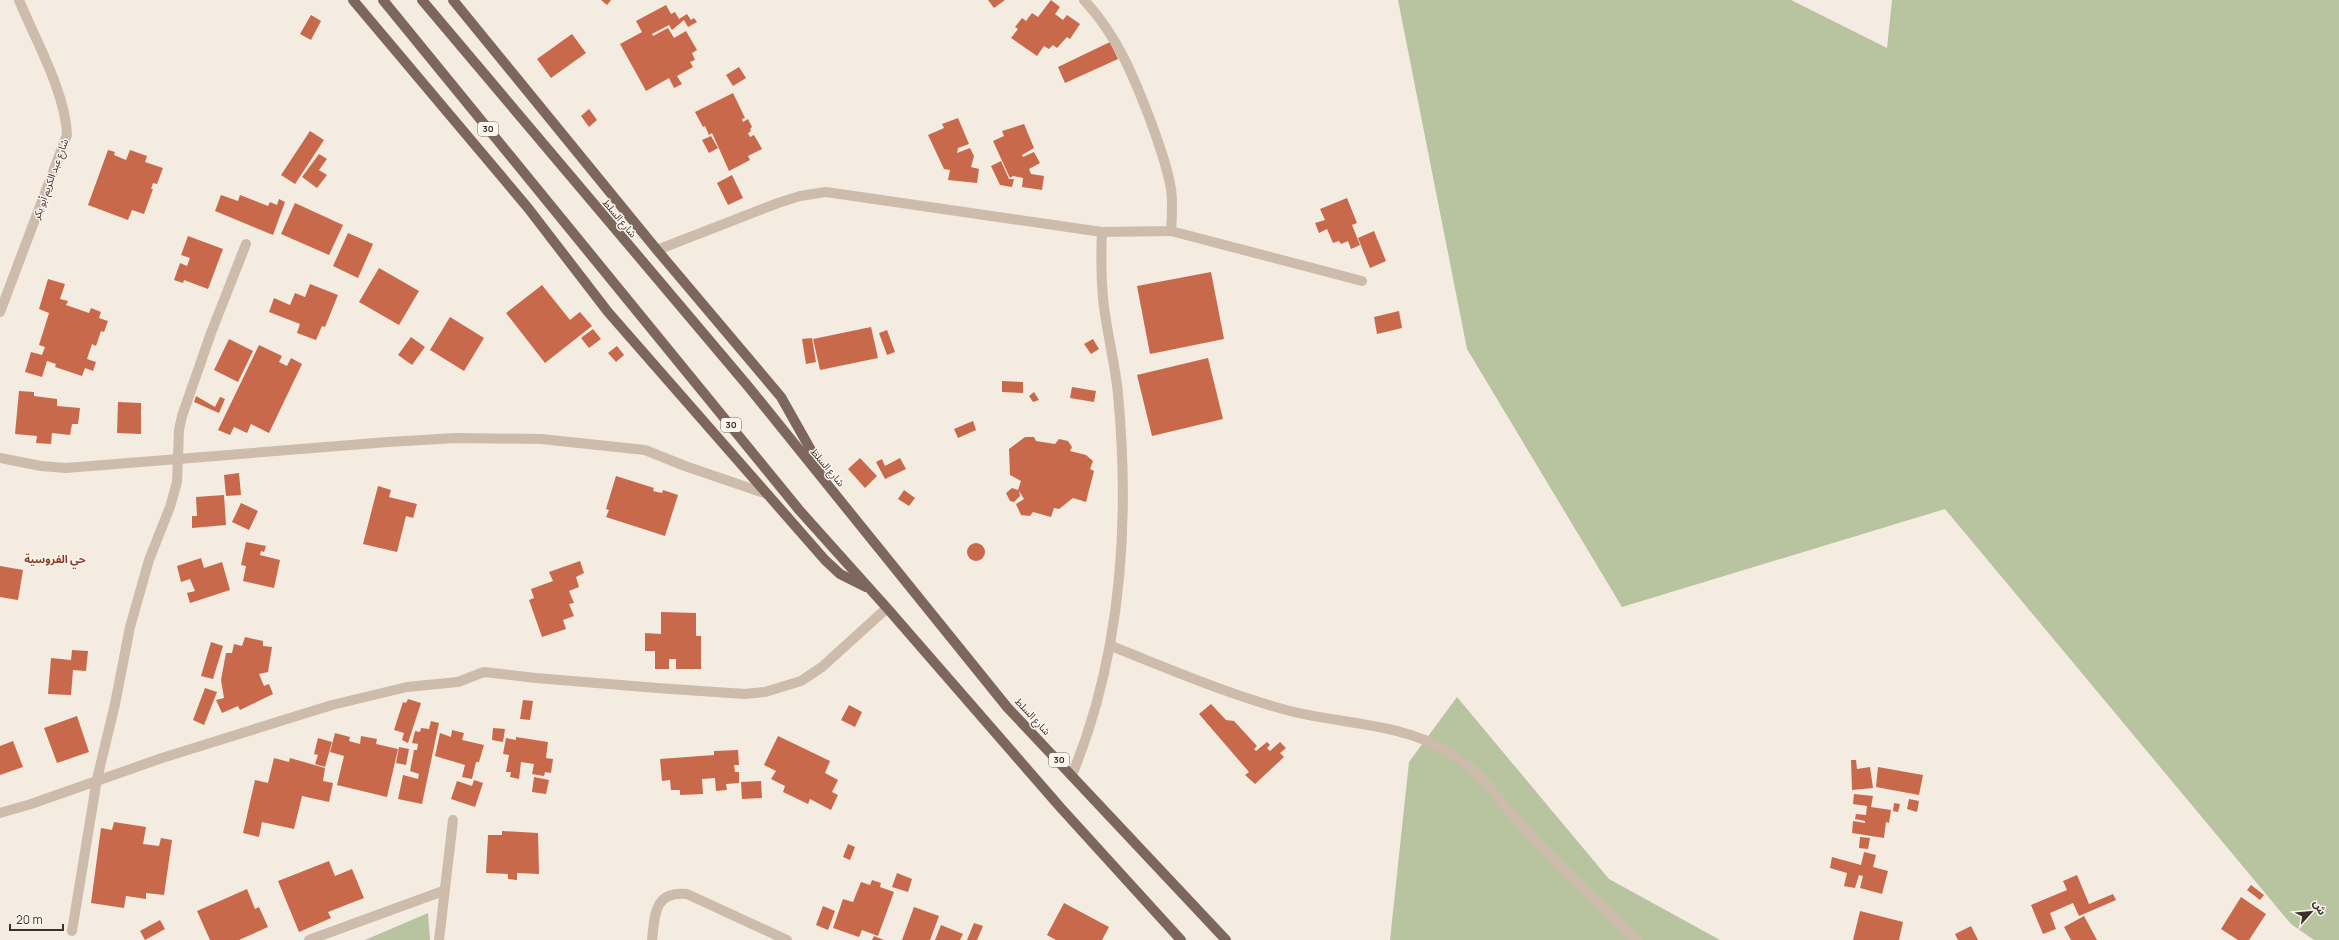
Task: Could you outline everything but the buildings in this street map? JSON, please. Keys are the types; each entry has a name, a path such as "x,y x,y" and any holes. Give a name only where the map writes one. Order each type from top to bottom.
{"main road":[{"path":"353,0 528,208 608,312 767,494 835,569 870,589"},
{"name":"30","path":"383,0 593,259 678,359 800,510 1060,807 1181,940"},
{"name":"شارع السلط","path":"422,0 834,492 1007,707 1226,940"},
{"path":"453,0 657,250 781,397 834,492"}],"street":[{"name":"شارع عبد الكريم أبو بكر","path":"0,312 67,135 64,115 55,86 19,0"},
{"path":"1084,0 1104,22 1119,46 1146,107 1166,167 1171,190 1171,231"},
{"path":"657,250 800,196 826,192 1102,232 1171,231 1362,281"},
{"path":"1072,775 1089,735 1111,646 1121,572 1123,489 1118,391 1103,298 1101,260 1102,232"},
{"path":"72,931 97,779 115,704 138,592 170,507 177,482 179,430 186,401 246,244"},
{"path":"0,458 40,466 66,468 388,442 456,438 541,439 645,450 767,494"},
{"path":"0,813 31,804 97,779 332,705 407,687 458,682 484,672 536,678 745,694 765,692 801,681 822,667 887,608"},
{"path":"1111,646 1237,695 1321,719 1382,728 1406,734 1447,751 1469,767 1488,786 1552,859 1637,940"},
{"path":"439,940 443,891 453,820"},
{"path":"309,940 443,891"},
{"path":"652,940 657,908 668,895 676,893 687,894 787,940"}],"green space":[{"path":"1398,0 1791,0 1887,48 1892,0 2339,0 2339,940 2314,940 2291,924 1945,509 1622,607 1467,349"},
{"path":"1457,697 1609,879 1720,940 1390,940 1409,762"},
{"path":"428,913 430,940 365,940"}],"district":[{"name":"حي الفروسية","path":"55,559"}]}
